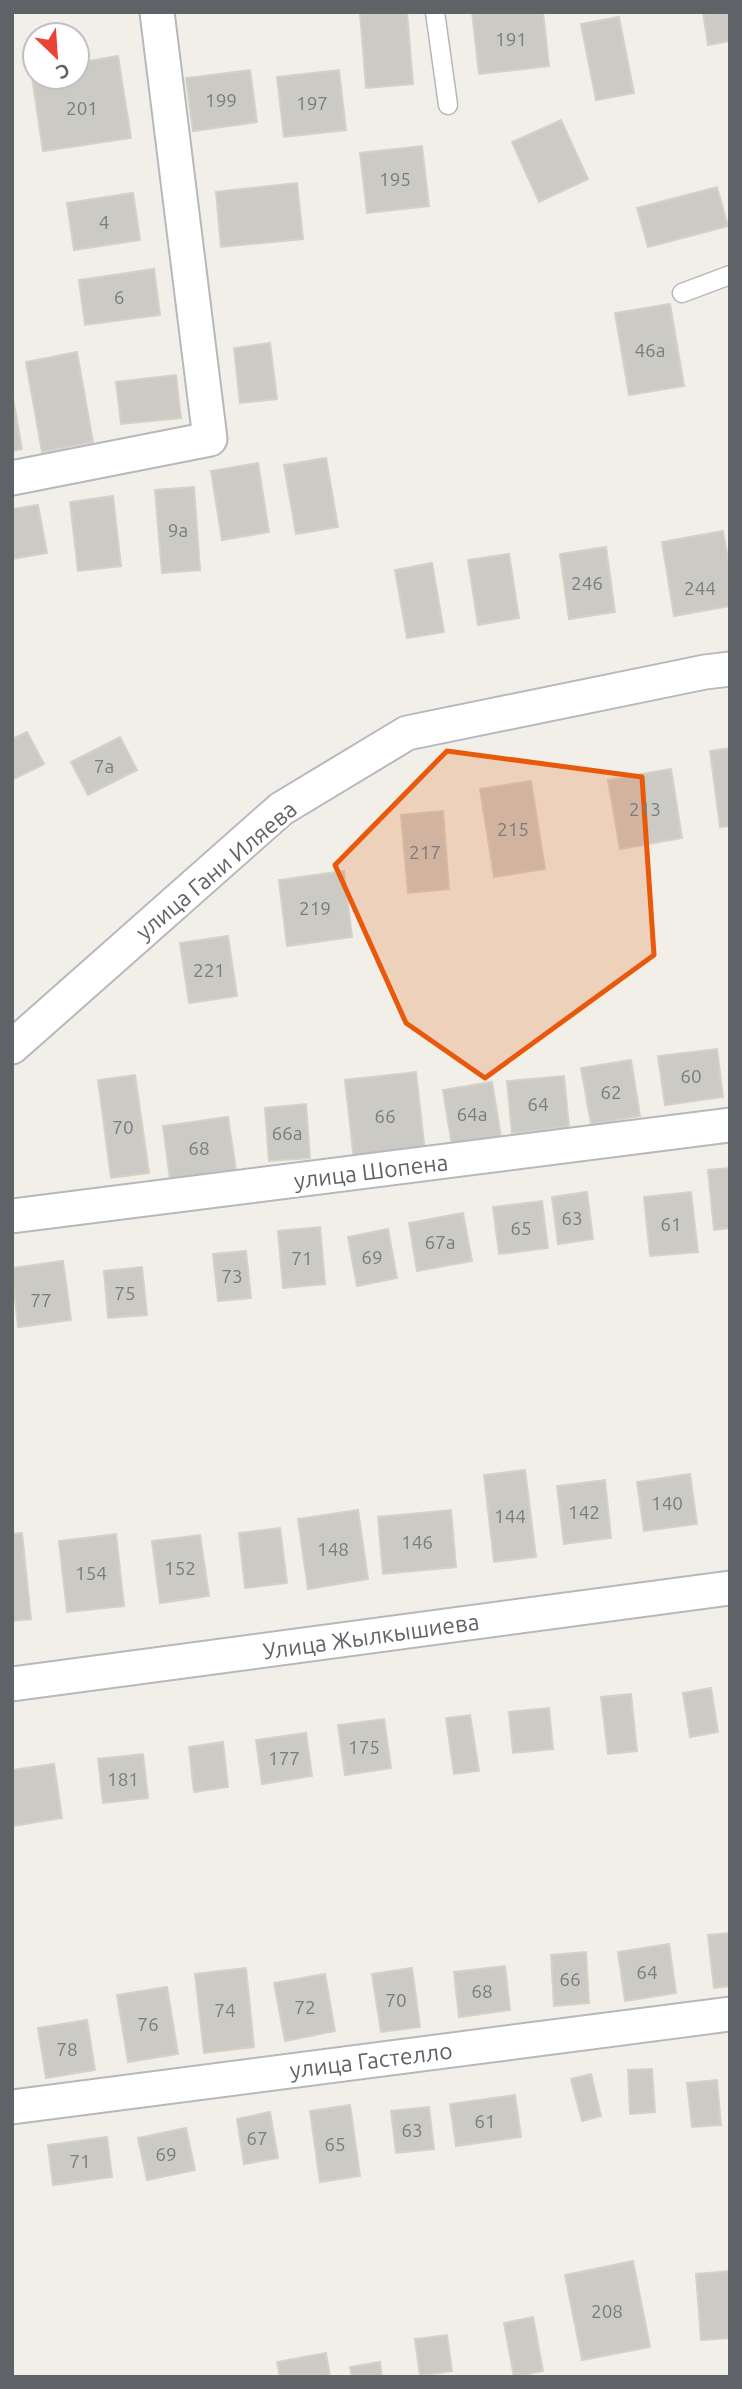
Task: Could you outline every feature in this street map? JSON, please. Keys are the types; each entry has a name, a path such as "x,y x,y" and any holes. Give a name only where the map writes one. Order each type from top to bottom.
{"street":[{"path":"12,478 210,439 157,12"},
{"name":"улица Гани Иляева","path":"12,1047 281,809 407,733 730,669"},
{"name":"улица Шопена","path":"12,1216 730,1125"},
{"name":"Улица Жылкышиева","path":"12,1684 730,1588"},
{"name":"улица Гастелло","path":"12,2107 730,2014"}],"lane":[{"path":"435,12 448,105"},
{"path":"682,293 730,275"}],"highlighted area":[{"path":"447,751 642,777 654,955 485,1078 406,1023 335,865"}],"building":[{"path":"360,12 407,12 413,84 366,88"},
{"path":"472,12 543,12 549,66 479,74"},
{"path":"703,12 730,12 730,41 708,45"},
{"path":"619,17 634,93 596,100 581,24"},
{"path":"118,56 131,138 43,151 34,91 91,91 91,61"},
{"path":"250,70 257,122 193,131 186,78"},
{"path":"339,70 346,130 284,137 277,77"},
{"path":"561,120 588,179 539,202 512,142"},
{"path":"422,146 429,206 367,213 360,153"},
{"path":"297,183 303,239 221,247 216,192"},
{"path":"717,187 728,226 648,247 637,208"},
{"path":"133,193 140,240 74,250 67,203"},
{"path":"154,269 160,315 85,325 79,280"},
{"path":"670,304 684,386 629,395 615,313"},
{"path":"270,343 277,399 240,403 234,348"},
{"path":"77,352 93,442 42,452 26,362"},
{"path":"176,375 181,418 121,424 116,382"},
{"path":"12,392 22,449 12,451"},
{"path":"326,458 338,527 296,534 284,465"},
{"path":"258,463 269,532 222,540 211,471"},
{"path":"194,487 200,570 162,573 155,490"},
{"path":"113,496 121,566 78,571 70,502"},
{"path":"38,505 47,553 12,559 12,509"},
{"path":"723,531 730,570 730,606 674,616 662,542"},
{"path":"606,547 615,612 569,619 560,554"},
{"path":"509,554 519,618 478,625 468,560"},
{"path":"432,563 444,632 407,638 395,570"},
{"path":"27,732 44,764 12,780 12,739"},
{"path":"120,737 137,770 88,795 71,762"},
{"path":"730,748 730,826 720,827 710,751"},
{"path":"671,769 682,838 620,849 608,780"},
{"path":"531,781 545,869 494,877 480,789"},
{"path":"443,811 449,889 408,893 401,815"},
{"path":"344,871 352,937 287,946 279,880"},
{"path":"228,936 237,996 189,1003 180,943"},
{"path":"717,1049 723,1097 665,1105 658,1056"},
{"path":"631,1060 640,1116 591,1124 581,1068"},
{"path":"416,1072 425,1152 354,1160 345,1080"},
{"path":"135,1075 149,1173 111,1178 98,1080"},
{"path":"564,1076 569,1127 512,1133 507,1081"},
{"path":"492,1082 501,1137 452,1146 443,1090"},
{"path":"306,1104 310,1158 269,1161 265,1108"},
{"path":"228,1117 236,1170 170,1179 163,1126"},
{"path":"730,1168 730,1228 714,1230 708,1170"},
{"path":"587,1192 593,1239 558,1244 552,1197"},
{"path":"691,1192 698,1252 650,1256 644,1197"},
{"path":"542,1201 548,1248 499,1254 493,1207"},
{"path":"463,1213 472,1261 417,1271 409,1223"},
{"path":"320,1227 325,1284 283,1288 278,1231"},
{"path":"388,1229 397,1278 357,1286 348,1237"},
{"path":"246,1251 251,1298 218,1301 213,1254"},
{"path":"63,1261 71,1320 18,1327 12,1268"},
{"path":"142,1267 147,1315 108,1318 104,1271"},
{"path":"525,1470 536,1557 494,1562 484,1475"},
{"path":"690,1474 697,1524 644,1531 637,1482"},
{"path":"605,1480 611,1538 564,1544 557,1486"},
{"path":"358,1510 368,1579 308,1589 298,1519"},
{"path":"451,1510 456,1567 383,1574 378,1517"},
{"path":"280,1528 287,1583 245,1588 239,1533"},
{"path":"22,1533 31,1619 12,1621 12,1534"},
{"path":"116,1534 124,1606 67,1612 59,1541"},
{"path":"200,1535 209,1596 160,1603 152,1541"},
{"path":"711,1688 718,1732 690,1737 683,1693"},
{"path":"631,1694 637,1751 608,1754 601,1697"},
{"path":"549,1708 553,1749 513,1753 509,1712"},
{"path":"470,1715 479,1771 454,1774 446,1718"},
{"path":"384,1719 391,1768 345,1775 338,1725"},
{"path":"306,1733 312,1776 262,1784 256,1740"},
{"path":"223,1742 228,1787 194,1792 189,1747"},
{"path":"143,1754 148,1798 103,1803 98,1759"},
{"path":"54,1764 62,1818 12,1826 12,1770"},
{"path":"730,1933 730,1986 714,1988 708,1935"},
{"path":"669,1944 676,1993 625,2001 618,1952"},
{"path":"586,1952 589,2003 554,2006 551,1955"},
{"path":"505,1966 510,2010 459,2017 454,1972"},
{"path":"246,1968 254,2047 204,2053 195,1974"},
{"path":"412,1968 420,2027 381,2032 372,1974"},
{"path":"325,1974 335,2031 285,2041 274,1983"},
{"path":"167,1987 178,2054 128,2062 117,1995"},
{"path":"87,2020 95,2070 46,2078 38,2028"},
{"path":"652,2069 655,2112 630,2114 628,2070"},
{"path":"591,2074 601,2116 582,2121 571,2079"},
{"path":"717,2080 721,2125 692,2127 687,2083"},
{"path":"515,2095 521,2137 456,2146 450,2104"},
{"path":"350,2105 360,2176 320,2182 310,2111"},
{"path":"429,2107 434,2149 396,2153 391,2111"},
{"path":"270,2112 278,2158 244,2164 237,2119"},
{"path":"186,2128 195,2170 147,2180 138,2138"},
{"path":"107,2137 112,2177 53,2185 48,2145"},
{"path":"633,2261 650,2347 582,2360 565,2275"},
{"path":"730,2271 730,2338 701,2340 696,2274"},
{"path":"533,2317 543,2371 514,2377 504,2323"},
{"path":"447,2335 452,2371 420,2376 415,2339"},
{"path":"326,2353 330,2377 280,2377 277,2362"},
{"path":"380,2362 382,2377 352,2377 350,2367"}]}
